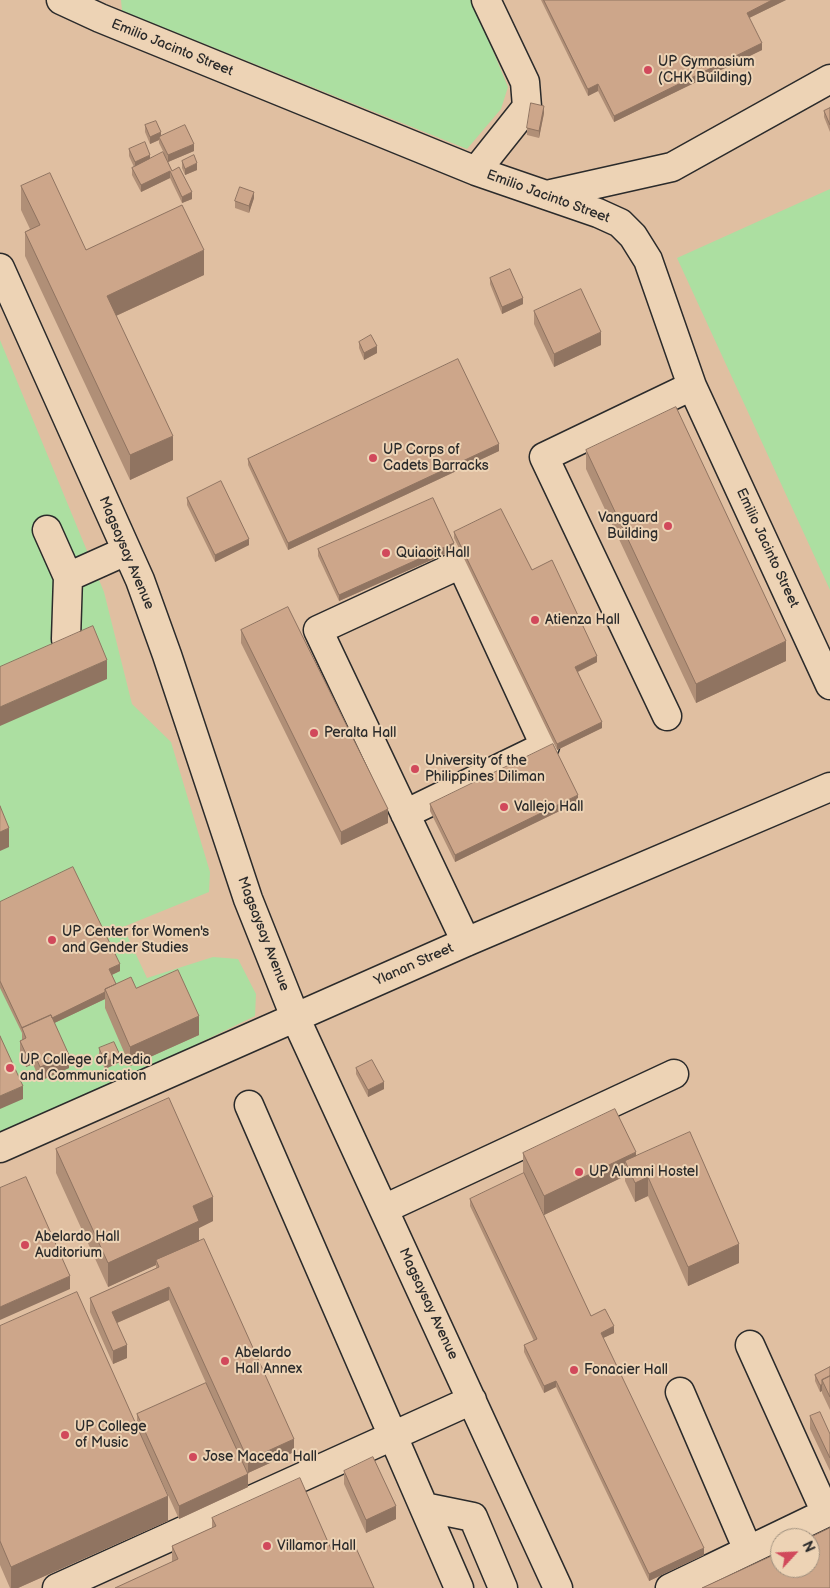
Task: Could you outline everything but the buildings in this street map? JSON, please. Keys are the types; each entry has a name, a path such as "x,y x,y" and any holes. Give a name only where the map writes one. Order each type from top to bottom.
{"street":[{"name":"Emilio Jacinto Street","path":"61,0 100,18 476,171 547,195 620,223 633,236 648,260 692,386 830,685"},
{"path":"476,171 526,107 525,82 486,0"},
{"path":"547,195 672,167 830,79"},
{"name":"Magsaysay Avenue","path":"0,268 140,580 167,655 248,899 295,1017 558,1588"},
{"path":"666,716 544,457 692,386"},
{"path":"47,530 68,577 66,639"},
{"path":"68,577 126,551"},
{"path":"405,814 545,746 461,564 318,630 405,814 466,942"},
{"name":"Ylanan Street","path":"0,1148 466,942 830,787"},
{"path":"384,1209 674,1074"},
{"path":"249,1105 459,1588"},
{"path":"670,1588 828,1512 750,1345"},
{"path":"680,1392 748,1550"},
{"path":"57,1588 472,1400"},
{"path":"424,1507 473,1516 503,1588"}],"shaded area":[{"name":"University of the Philippines Diliman","path":"0,0 830,0 830,1588 0,1588"}],"green space":[{"path":"121,0 472,0 508,87 501,109 467,149 122,11"},
{"path":"830,189 830,590 677,258"},
{"path":"0,340 104,592 132,704 171,742 210,872 209,892 123,927 147,978 213,957 238,959 256,994 255,1016 154,1065 0,1132"}],"place":[{"name":"UP Gymnasium (CHK Building)","path":"648,70"},
{"name":"UP Corps of Cadets Barracks","path":"373,458"},
{"name":"Vanguard Building","path":"668,526"},
{"name":"Quiaoit Hall","path":"386,553"},
{"name":"Atienza Hall","path":"535,620"},
{"name":"Peralta Hall","path":"314,733"},
{"name":"University of the Philippines Diliman","path":"415,769"},
{"name":"Vallejo Hall","path":"504,807"},
{"name":"UP Center for Women's and Gender Studies","path":"52,940"},
{"name":"UP College of Media and Communication","path":"10,1068"},
{"name":"UP Alumni Hostel","path":"579,1172"},
{"name":"Abelardo Hall Auditorium","path":"25,1245"},
{"name":"Abelardo Hall Annex","path":"225,1361"},
{"name":"Fonacier Hall","path":"574,1370"},
{"name":"UP College of Music","path":"65,1435"},
{"name":"Jose Maceda Hall","path":"193,1457"},
{"name":"Villamor Hall","path":"267,1546"}]}
